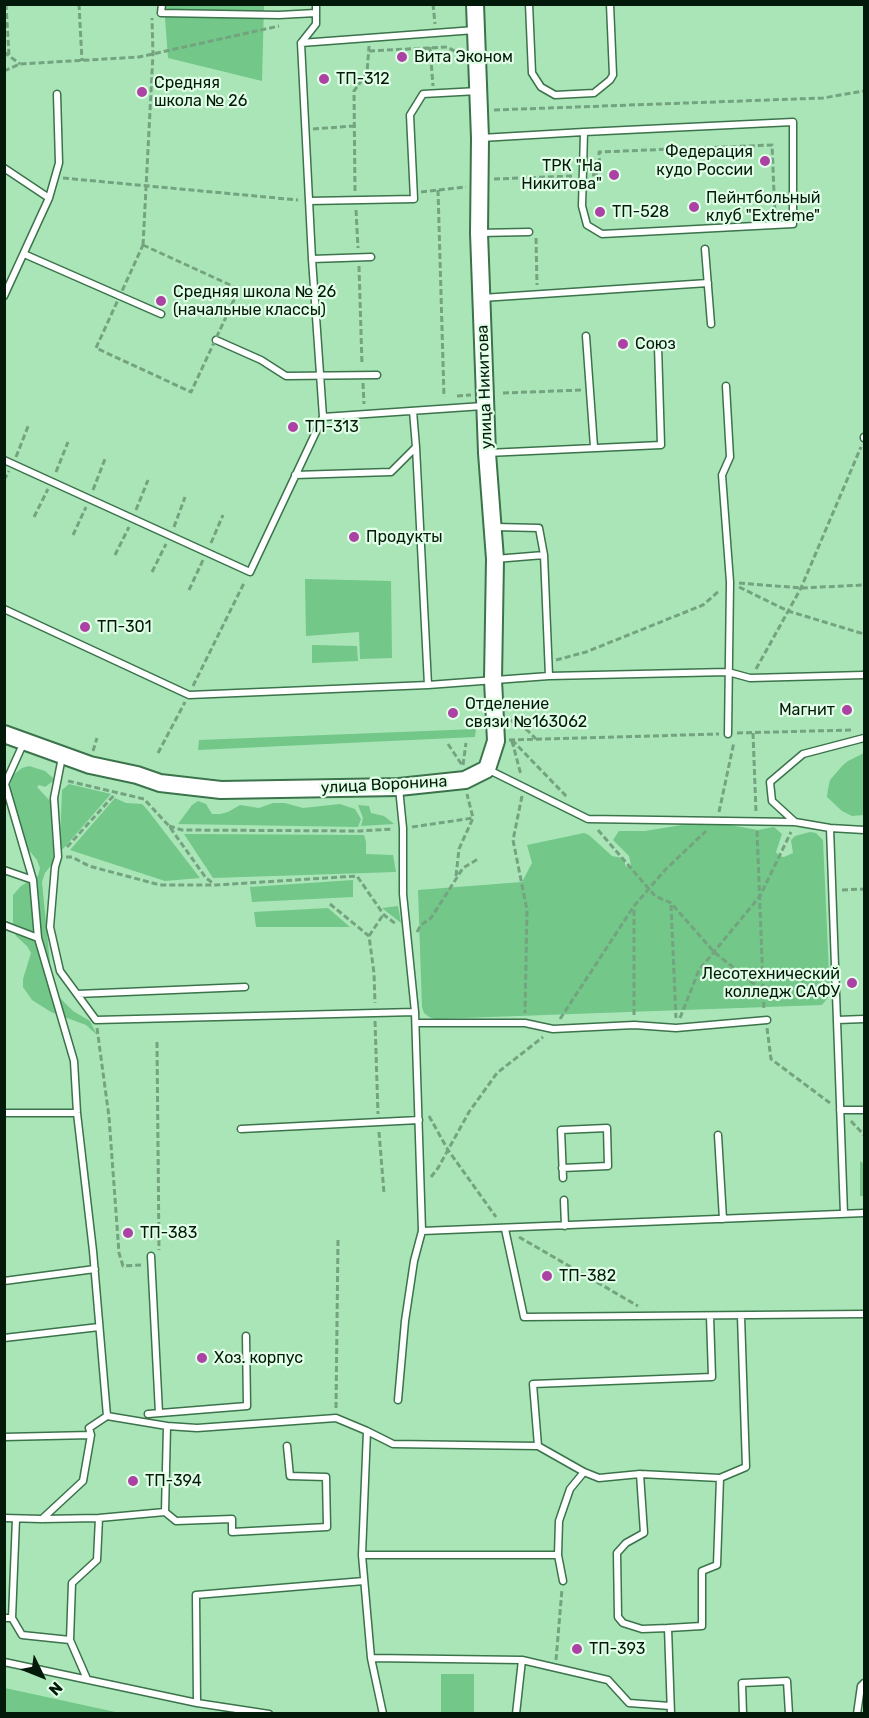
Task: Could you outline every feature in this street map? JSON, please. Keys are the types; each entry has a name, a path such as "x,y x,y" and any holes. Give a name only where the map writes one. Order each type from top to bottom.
{"street":[{"name":"улица Никитова","path":"475,4 480,138 479,233 487,453 495,559 493,680 496,741 487,769"},
{"name":"улица Воронина","path":"4,735 90,765 184,787 221,790 399,787 465,780 487,769"}],"lane":[{"path":"162,4 161,13 279,15 316,13"},
{"path":"4,460 250,572 323,417 301,43 316,24 316,4"},
{"path":"530,4 532,73 541,87 555,95 594,93 610,80 613,75 610,4"},
{"path":"301,43 476,30"},
{"path":"309,201 414,199 410,115 423,94 478,91"},
{"path":"4,296 49,198 59,163 57,94"},
{"path":"480,138 584,132 793,122 793,224 602,234 587,225 582,206 584,132"},
{"path":"4,168 49,198"},
{"path":"479,233 529,232"},
{"path":"705,249 711,324"},
{"path":"24,254 161,314"},
{"path":"312,259 371,257"},
{"path":"4,272 13,277"},
{"path":"482,298 708,283"},
{"path":"586,336 594,447"},
{"path":"216,340 261,360 286,376 377,375"},
{"path":"487,453 662,444 658,346"},
{"path":"726,386 730,457 722,475 730,582 728,734"},
{"path":"323,417 486,406"},
{"path":"413,411 428,685"},
{"path":"295,476 391,472 416,447"},
{"path":"493,527 539,528 544,555 549,676"},
{"path":"495,559 544,555"},
{"path":"4,609 189,695 428,685 549,676 728,672 750,678 864,675"},
{"path":"795,822 772,801 770,782 803,754 864,738"},
{"path":"24,741 5,783 33,880 38,938 74,1061 77,1113 107,1416"},
{"path":"62,754 54,798 58,858 55,867 50,927 60,971 96,1020 415,1012"},
{"path":"487,769 588,819 795,822 830,828 864,830"},
{"path":"398,1400 405,1321 414,1261 422,1231 416,1023 403,894 403,828 399,787"},
{"path":"830,828 844,1214"},
{"path":"4,870 33,880"},
{"path":"4,925 38,938"},
{"path":"77,994 245,987"},
{"path":"837,1020 864,1019"},
{"path":"416,1023 525,1023 553,1029 634,1025 676,1028 766,1020"},
{"path":"840,1110 864,1110"},
{"path":"4,1113 77,1113"},
{"path":"241,1129 419,1120"},
{"path":"562,1168 608,1166 607,1128 561,1130 562,1168 563,1178"},
{"path":"718,1135 723,1219"},
{"path":"564,1200 565,1226"},
{"path":"422,1231 864,1213"},
{"path":"505,1229 524,1317 864,1314"},
{"path":"151,1256 159,1413"},
{"path":"4,1281 94,1269"},
{"path":"538,1446 533,1384 712,1377 710,1316"},
{"path":"42,1520 83,1481 91,1436 89,1428 107,1416 167,1426 197,1428 336,1418 393,1444 538,1446 598,1478 640,1474 720,1478 746,1467 741,1316"},
{"path":"4,1338 99,1327"},
{"path":"148,1414 247,1406 246,1336"},
{"path":"165,1512 167,1426"},
{"path":"367,1431 362,1555 371,1658 383,1713"},
{"path":"4,1437 91,1436"},
{"path":"4,1518 42,1520 99,1518 165,1512 176,1521 232,1519 232,1532 327,1527 326,1477 290,1476 287,1446"},
{"path":"563,1581 558,1555 559,1521 570,1489 584,1472"},
{"path":"640,1474 644,1533 626,1543 617,1553 618,1617 622,1623 642,1629 702,1626 702,1571 717,1565 720,1478"},
{"path":"87,1679 70,1640 72,1583 97,1560 99,1518"},
{"path":"16,1519 12,1617 22,1635 70,1640"},
{"path":"362,1555 558,1555"},
{"path":"197,1703 196,1594 364,1581"},
{"path":"4,1618 12,1617"},
{"path":"668,1628 671,1713"},
{"path":"371,1658 522,1660 608,1680 629,1703 670,1706"},
{"path":"516,1713 522,1660"},
{"path":"4,1662 197,1703 269,1713"},
{"path":"743,1713 742,1683 788,1681 789,1713"},
{"path":"858,1713 861,1686 864,1683"}],"path":[{"path":"6,4 9,56"},
{"path":"79,4 82,61"},
{"path":"433,4 435,33 430,47 433,89"},
{"path":"143,245 153,54 152,14"},
{"path":"4,70 20,64 139,57 289,25"},
{"path":"364,414 353,126 354,91 367,72 368,38"},
{"path":"369,51 447,47 462,55"},
{"path":"4,52 20,64"},
{"path":"492,110 823,98 864,91"},
{"path":"306,130 353,126"},
{"path":"494,179 600,174 599,152 772,145 776,225"},
{"path":"55,177 309,201"},
{"path":"414,193 467,187"},
{"path":"438,190 442,397"},
{"path":"529,232 536,231 537,285 554,284 555,293"},
{"path":"502,393 590,390"},
{"path":"4,480 29,424"},
{"path":"750,678 801,588 864,438"},
{"path":"158,753 250,572"},
{"path":"730,582 788,611 864,634"},
{"path":"549,662 586,651 704,605 730,582 801,588 864,585"},
{"path":"510,720 527,730 536,739"},
{"path":"507,740 853,730"},
{"path":"753,733 763,991 771,1059 840,1110 864,1135"},
{"path":"512,740 524,787 513,840 527,910 525,1023"},
{"path":"448,744 463,766 466,743"},
{"path":"58,778 144,799 169,826 206,878 216,885"},
{"path":"58,858 116,793"},
{"path":"456,878 459,849 473,818 467,794"},
{"path":"409,827 473,818"},
{"path":"676,1028 699,970 760,896 795,822"},
{"path":"169,826 182,830 360,831 395,828"},
{"path":"58,858 72,857 89,866 160,885 216,885 357,876 384,915 401,927"},
{"path":"431,918 463,867 478,859"},
{"path":"832,890 864,889"},
{"path":"676,1028 671,903 714,952 763,991"},
{"path":"330,904 369,936"},
{"path":"422,1188 438,1168 469,1112 497,1073 553,1029 634,906 634,1025"},
{"path":"376,1056 374,974 369,936 384,915"},
{"path":"96,1020 109,1117 119,1253 123,1266 160,1265 157,1042"},
{"path":"336,1418 338,1239"},
{"path":"555,1669 563,1581"}],"green space":[{"path":"164,5 264,5 262,81 168,58"},
{"path":"305,579 391,581 392,658 360,659 359,632 306,636"},
{"path":"312,645 357,646 358,661 312,663"},
{"path":"476,729 475,737 198,750 199,740"},
{"path":"864,753 864,815 852,816 842,811 827,797 828,789 830,780 842,766"},
{"path":"29,766 45,771 53,778 53,781 45,787 39,785 37,787 50,801 54,861 45,873 42,882 52,983 56,994 73,1011 90,1021 97,1035 86,1025 51,1012 32,1000 23,987 23,979 31,953 13,929 13,895 21,886 38,876 40,868 37,860 27,848 9,789 13,775"},
{"path":"69,784 111,794 62,850 60,844 62,790"},
{"path":"115,798 126,803 142,804 200,878 165,881 70,850"},
{"path":"198,801 206,804 212,814 228,812 240,805 259,808 273,803 285,803 303,808 340,804 355,809 361,819 358,827 178,824 192,805"},
{"path":"358,805 369,806 371,813 384,816 394,824 361,826 363,818"},
{"path":"706,821 758,830 774,827 782,834 776,852 779,856 784,857 793,853 791,840 795,836 810,832 816,833 823,840 830,995 822,1005 435,1019 424,1013 418,890 522,882 532,863 527,845 584,833 612,856 623,858 626,867 631,865 629,856 613,840 619,831 645,831"},
{"path":"184,834 364,835 366,854 393,855 396,872 213,878"},
{"path":"353,880 353,897 252,902 250,887"},
{"path":"398,906 401,923 382,908"},
{"path":"328,908 350,927 256,927 254,912"},
{"path":"860,1161 864,1164 864,1196 860,1196"},
{"path":"441,1674 474,1674 474,1713 441,1713"},
{"path":"5,1688 120,1713 5,1713"}],"place":[{"name":"Вита Эконом","path":"402,57"},
{"name":"ТП-312","path":"324,79"},
{"name":"Средняя школа № 26","path":"142,92"},
{"name":"Федерация кудо России","path":"765,161"},
{"name":"ТРК \"На Никитова\"","path":"614,175"},
{"name":"Пейнтбольный клуб \"Extreme\"","path":"694,207"},
{"name":"ТП-528","path":"600,212"},
{"name":"Средняя школа № 26 (начальные классы)","path":"161,301"},
{"name":"Союз","path":"623,344"},
{"name":"ТП-313","path":"293,427"},
{"name":"Продукты","path":"354,537"},
{"name":"ТП-301","path":"85,627"},
{"name":"Магнит","path":"847,710"},
{"name":"Отделение связи №163062","path":"453,713"},
{"name":"Лесотехнический колледж САФУ","path":"852,983"},
{"name":"ТП-383","path":"128,1233"},
{"name":"ТП-382","path":"547,1276"},
{"name":"Хоз. корпус","path":"202,1358"},
{"name":"ТП-394","path":"133,1481"},
{"name":"ТП-393","path":"577,1649"}]}
